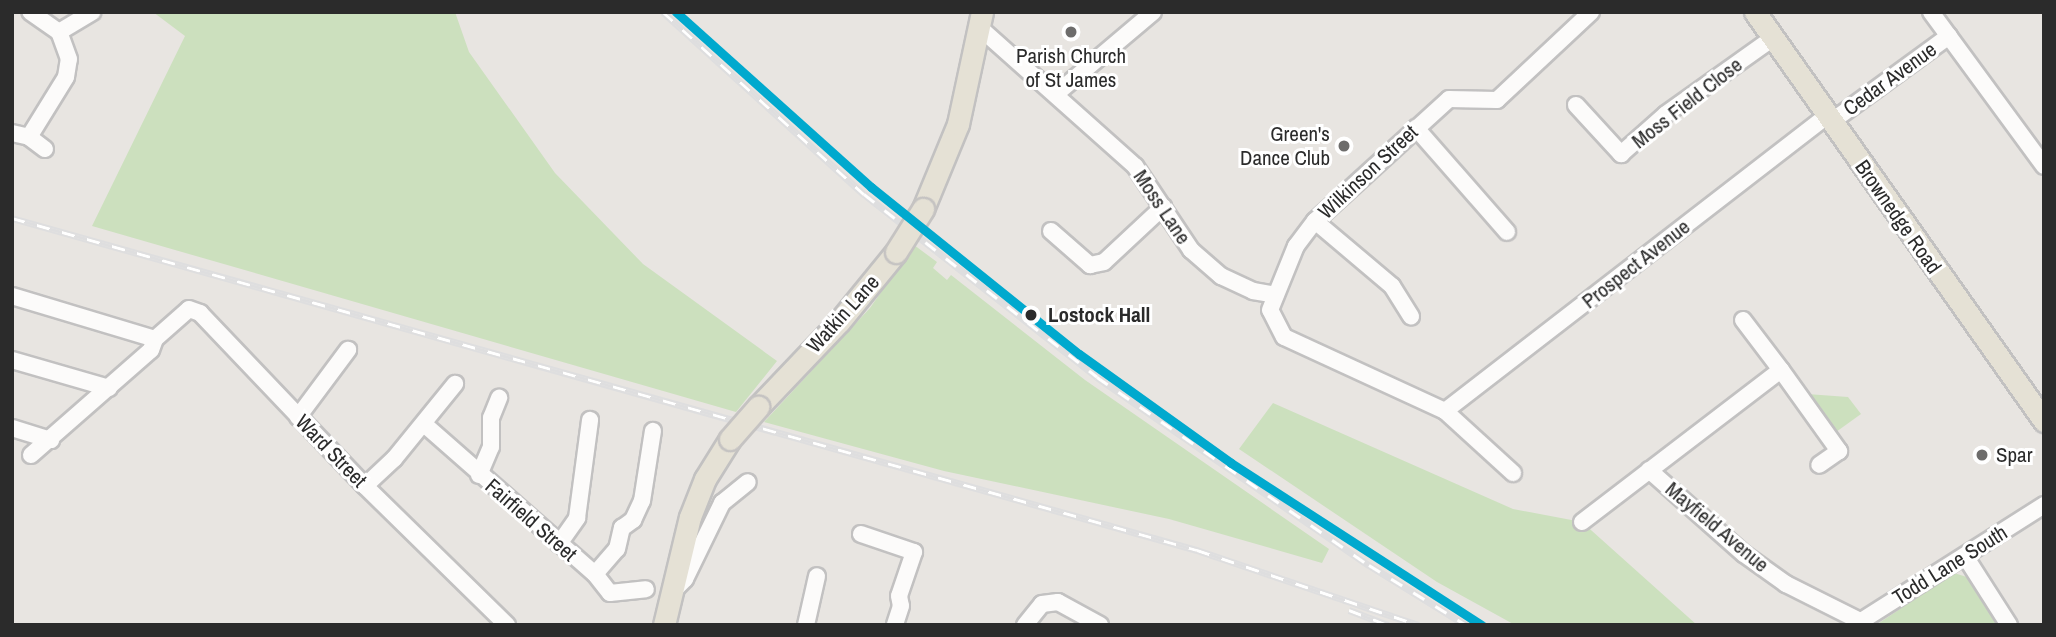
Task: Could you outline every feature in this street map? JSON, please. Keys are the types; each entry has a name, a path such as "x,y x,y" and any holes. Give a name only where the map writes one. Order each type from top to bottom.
{"main road":[{"name":"Brownedge Road","path":"1755,12 2044,421"},
{"name":"Watkin Lane","path":"664,625 669,596 705,478 730,439 839,322 896,252 923,209 947,160 981,20"}],"street":[{"path":"29,137 66,77 69,59 59,32 30,12"},
{"path":"59,32 92,12"},
{"path":"1056,94 1153,12"},
{"name":"Wilkinson Street","path":"1276,295 1296,246 1315,221 1416,128 1449,99 1497,100 1591,12"},
{"path":"1931,12 2044,166"},
{"name":"Moss Lane","path":"981,20 1056,94 1135,166 1191,250 1221,276 1253,291 1276,295"},
{"name":"Cedar Avenue","path":"1829,119 1950,36"},
{"name":"Moss Field Close","path":"1576,105 1621,154 1666,114 1773,38"},
{"name":"Prospect Avenue","path":"1445,411 1829,119"},
{"path":"1416,128 1507,232"},
{"path":"12,132 29,137 45,149"},
{"path":"1051,231 1090,265 1104,262 1163,207"},
{"path":"1315,221 1392,286 1411,316"},
{"path":"1276,295 1270,310 1284,337 1445,411 1513,473"},
{"path":"12,296 155,339"},
{"name":"Ward Street","path":"31,455 151,350 155,339 189,309 200,313 365,486 506,624"},
{"path":"1743,320 1839,451 1819,465"},
{"path":"298,417 348,350"},
{"path":"12,359 109,388"},
{"path":"1582,522 1780,370"},
{"path":"365,486 424,424 455,384"},
{"path":"479,475 491,446 491,418 499,398"},
{"path":"559,544 577,518 590,420"},
{"name":"Fairfield Street","path":"424,424 595,574 610,593 646,589"},
{"path":"12,428 51,440"},
{"path":"595,574 617,549 622,528 633,520 642,500 653,431"},
{"name":"Mayfield Avenue","path":"1649,470 1762,567 1858,623"},
{"name":"Watkin Lane","path":"669,596 685,579 722,503 748,482"},
{"name":"Todd Lane South","path":"1858,623 2044,505"},
{"path":"862,534 922,554 899,596 901,606 895,625"},
{"path":"1965,556 2009,625"},
{"path":"806,625 817,576"},
{"path":"1026,625 1042,604 1058,602 1100,625"}],"green space":[{"path":"153,12 455,12 469,52 555,173 643,264 777,361 736,412 92,226 185,36"},
{"path":"914,245 937,262 933,268 947,280 951,275 1085,380 1329,549 1322,563 1169,519 944,471 764,422 870,308"},
{"path":"1807,394 1848,397 1861,414 1836,432"},
{"path":"1273,403 1513,509 1582,522 1697,625 1515,625 1437,582 1239,449"},
{"path":"1954,573 1970,578 1997,625 1876,625"}],"railway":[{"path":"663,12 864,194 1097,377 1369,565 1466,625"},
{"path":"12,218 1197,550 1419,625"},
{"path":"1349,610 1388,625"}],"transit line":[{"path":"676,12 871,187 1079,354 1231,463 1481,625"}],"place":[{"name":"Parish Church of St James","path":"1071,32"},
{"name":"Green's Dance Club","path":"1344,146"},
{"name":"Lostock Hall","path":"1031,315"},
{"name":"Spar","path":"1982,455"}]}
